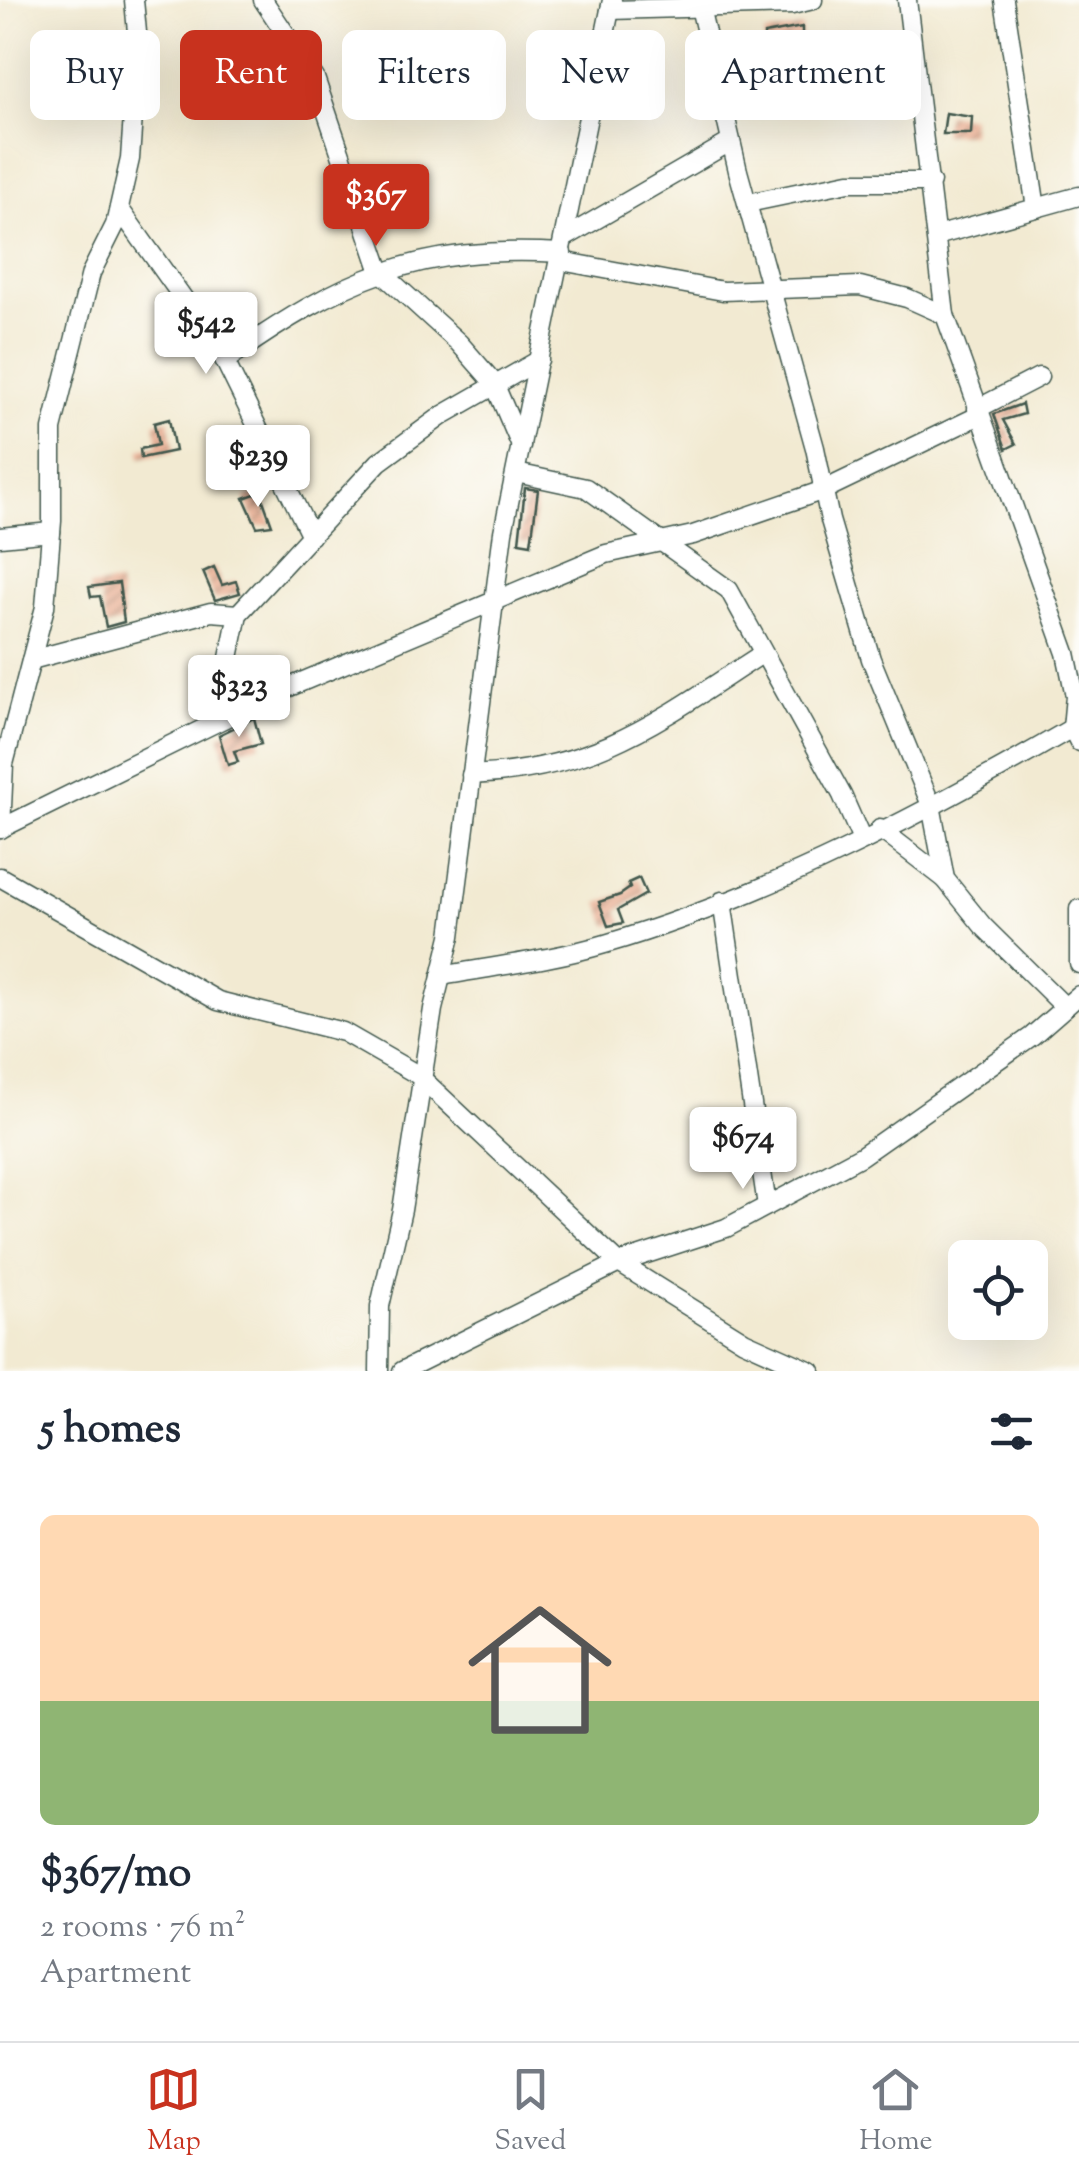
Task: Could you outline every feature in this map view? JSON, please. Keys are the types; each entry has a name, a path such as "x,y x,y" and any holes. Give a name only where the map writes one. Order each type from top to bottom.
{"street":[{"path":"0,829 4,764 45,607 51,532 52,429 91,273 119,208 130,159 137,62 134,0"},
{"path":"263,0 315,78 381,272 459,342 494,383 521,446"},
{"path":"379,1371 380,1306 402,1210 451,936 494,604 516,474 611,5 792,5 813,0"},
{"path":"441,976 602,945 722,900 880,830 1076,735 1075,696 1066,653 945,316 932,182 906,0"},
{"path":"1004,0 1036,208"},
{"path":"700,6 768,288 871,659 931,805 944,878"},
{"path":"563,250 730,142"},
{"path":"748,203 849,182 932,182"},
{"path":"936,236 1079,196"},
{"path":"119,208 225,361 312,536"},
{"path":"225,361 346,284 452,253 563,250 724,291 860,286 907,298 945,316"},
{"path":"216,721 238,614 379,462 494,383 539,360"},
{"path":"0,829 216,721 606,554 658,542 824,490 979,412 1039,377"},
{"path":"516,474 586,488 729,590 842,794 862,838"},
{"path":"0,537 51,532"},
{"path":"32,660 211,612 238,614"},
{"path":"471,775 513,774 574,761 626,740 762,654"},
{"path":"402,1371 619,1263 726,1228 861,1156 1032,1036 1072,1001 983,926 944,878 880,830"},
{"path":"0,877 218,1002 342,1032 424,1080 619,1263 744,1340 810,1371"},
{"path":"722,900 767,1206"},
{"path":"1079,909 1079,964"}],"building":[{"path":"946,113 972,117 971,134 943,134"},
{"path":"1022,404 1024,414 1003,420 1016,444 1006,449 994,414"},
{"path":"169,419 175,451 141,458 140,449 158,445 154,423"},
{"path":"525,488 538,490 531,544 519,542"},
{"path":"260,492 272,525 257,527 244,498"},
{"path":"214,567 222,585 236,581 240,593 215,600 203,572"},
{"path":"119,583 124,622 106,627 100,596 91,597 89,587"},
{"path":"254,718 261,744 234,751 238,762 228,765 219,735"},
{"path":"639,878 646,894 618,910 623,923 608,926 599,902 620,895 630,888 628,883"}]}
